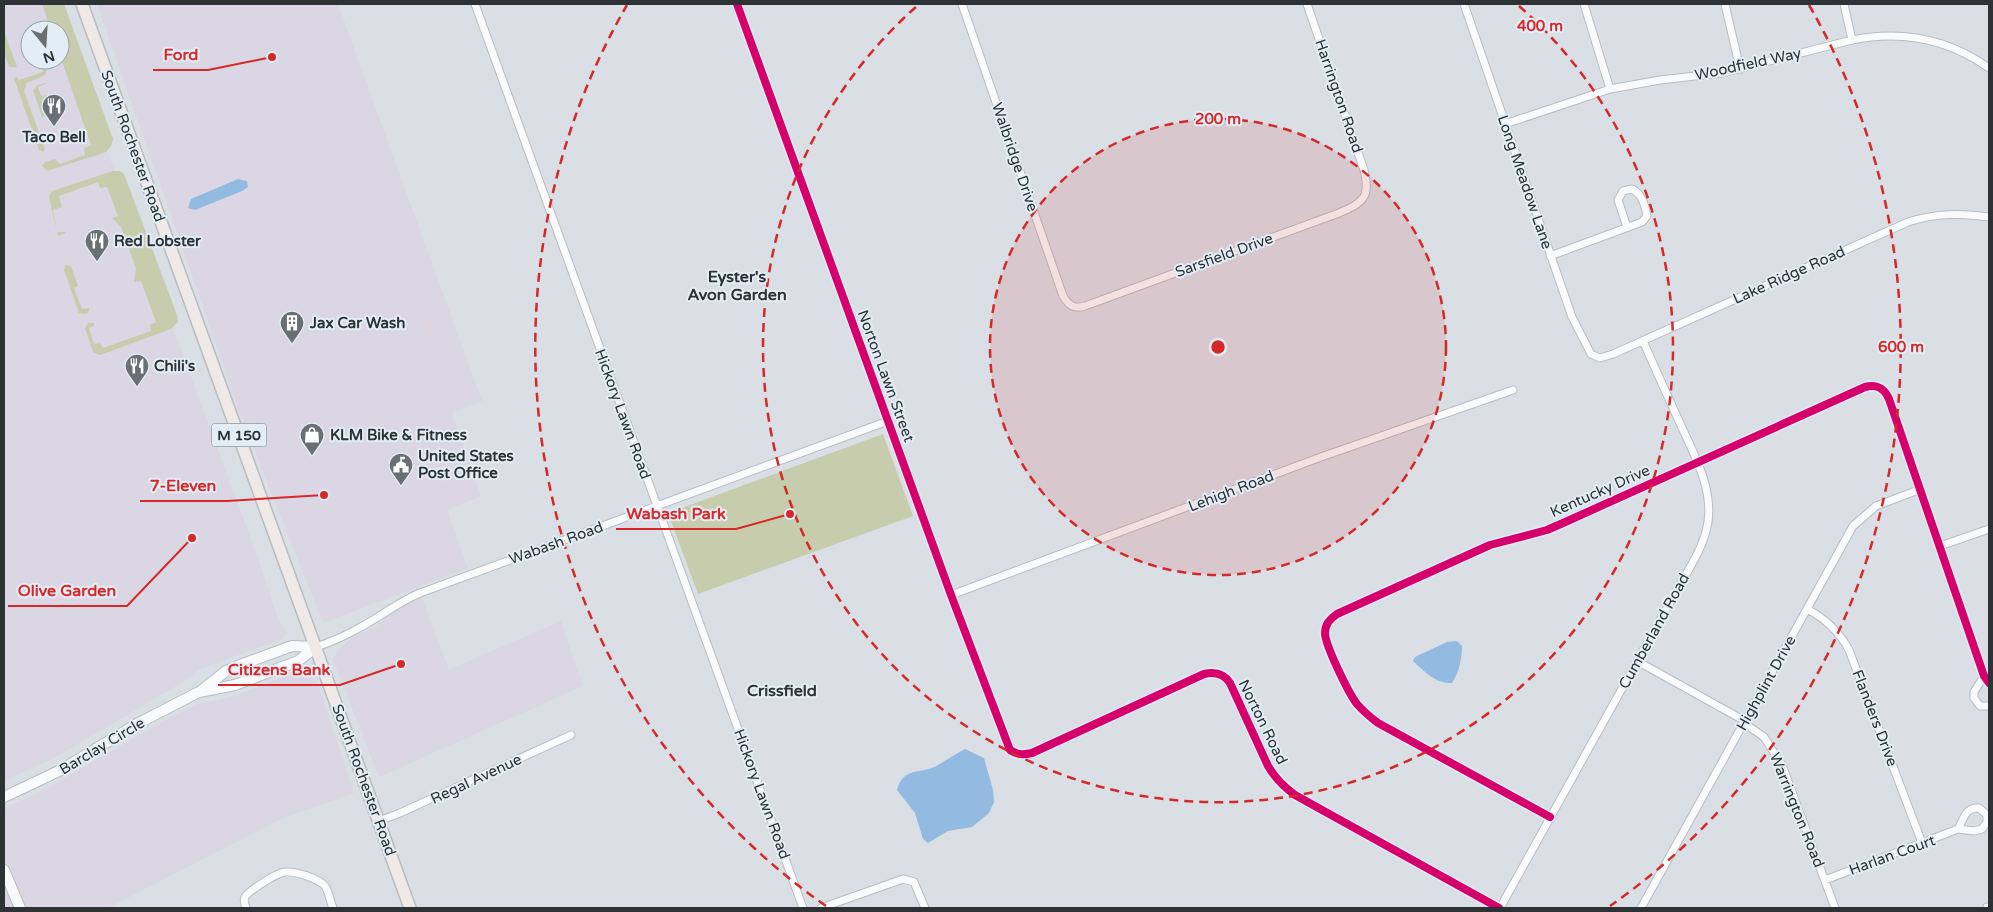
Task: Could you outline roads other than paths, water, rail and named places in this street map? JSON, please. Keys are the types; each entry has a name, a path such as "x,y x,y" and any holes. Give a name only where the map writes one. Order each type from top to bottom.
{"main road":[{"name":"South Rochester Road","path":"82,4 410,908"}],"street":[{"name":"Hickory Lawn Road","path":"475,4 803,908"},
{"name":"Norton Lawn Street","path":"737,4 951,595 1007,745 1016,754"},
{"name":"Walbridge Drive","path":"962,4 1063,296 1072,307"},
{"name":"Harrington Road","path":"1307,4 1364,170 1368,189"},
{"name":"Long Meadow Lane","path":"1464,4 1572,317 1588,350 1594,356"},
{"path":"1584,4 1610,89"},
{"path":"1725,4 1740,69"},
{"path":"1844,4 1852,40"},
{"name":"Woodfield Way","path":"1505,124 1610,89 1660,80 1704,76 1740,69 1852,40 1885,36 1921,38 1956,48 1989,68"},
{"name":"Sarsfield Drive","path":"1072,307 1085,306 1339,213 1362,200 1368,189"},
{"path":"1550,256 1642,222 1647,216 1640,195 1632,189 1623,191 1618,200 1627,227"},
{"name":"Lake Ridge Road","path":"1594,356 1605,357 1643,341 1908,222 1943,214 1989,217"},
{"name":"Cumberland Road","path":"1500,908 1699,550 1706,532 1709,512 1707,488 1643,341"},
{"name":"Kentucky Drive","path":"1550,817 1371,718 1353,698 1331,652 1325,635 1328,622 1337,614 1490,545 1547,530 1860,389 1875,385 1883,389 1889,399 1984,676 1989,683"},
{"name":"Lehigh Road","path":"951,595 1318,458 1513,390"},
{"name":"Wabash Road","path":"316,647 360,628 410,597 888,421"},
{"name":"Highplint Drive","path":"1641,908 1849,534 1859,519 1883,502 1920,489"},
{"path":"1940,546 1989,529"},
{"name":"Flanders Drive","path":"1807,609 1834,628 1849,650 1922,844"},
{"name":"Barclay Circle","path":"4,797 61,770 145,720 199,692 226,671 292,646 316,647"},
{"name":"Barclay Circle","path":"199,692 235,685 298,661 316,647"},
{"name":"Warrington Road","path":"1637,661 1760,733 1778,757 1835,908"},
{"name":"Norton Road","path":"1016,754 1025,755 1032,753 1204,674 1219,674 1227,678 1230,683 1271,771 1291,792 1500,908"},
{"path":"1984,676 1974,692 1974,698 1980,706 1989,706"},
{"name":"Regal Avenue","path":"379,821 571,735"},
{"name":"Harlan Court","path":"1825,880 1958,829"},
{"path":"4,870 20,908"},
{"path":"246,908 244,902 246,896 275,876 285,872 321,883 333,908"},
{"path":"821,908 903,879 911,880 918,887 925,908"}],"water":[{"path":"238,179 247,181 248,187 195,210 188,208 191,199"},
{"path":"1457,641 1462,646 1461,655 1458,670 1452,683 1436,679 1413,661 1415,657 1447,642"},
{"path":"965,749 984,758 993,790 994,802 989,813 972,827 948,831 928,843 923,839 915,813 897,790 900,782 908,774 932,768"}],"place":[{"name":"Ford","path":"272,57"},
{"name":"Taco Bell","path":"54,127"},
{"name":"Red Lobster","path":"97,262"},
{"name":"Jax Car Wash","path":"292,344"},
{"name":"Chili's","path":"137,387"},
{"name":"KLM Bike & Fitness","path":"312,456"},
{"name":"United States Post Office","path":"401,486"},
{"name":"7-Eleven","path":"324,495"},
{"name":"Wabash Park","path":"790,514"},
{"name":"Olive Garden","path":"192,538"},
{"name":"Citizens Bank","path":"401,664"}],"district":[{"name":"Eyster's Avon Garden","path":"737,285"},
{"name":"Crissfield","path":"782,690"}]}
